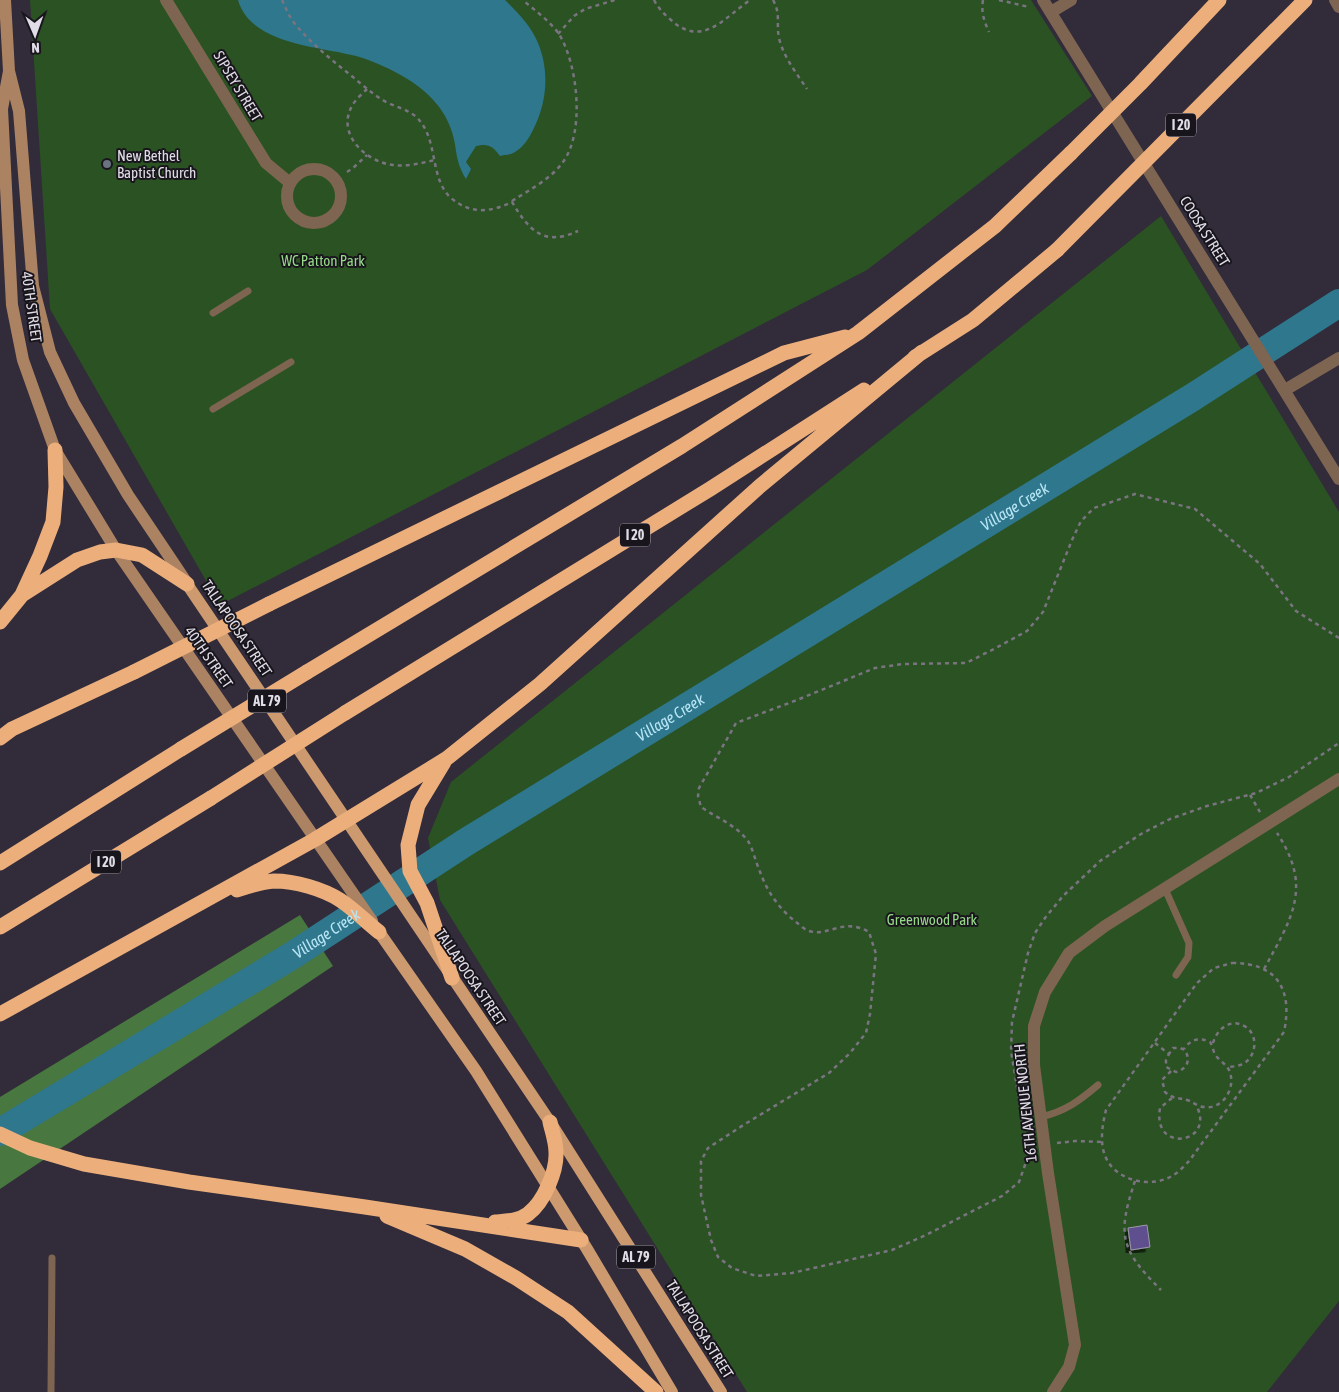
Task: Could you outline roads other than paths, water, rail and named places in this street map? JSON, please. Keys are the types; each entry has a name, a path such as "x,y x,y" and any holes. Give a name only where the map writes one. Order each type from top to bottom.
{"highway":[{"path":"0,863 181,748 682,446 858,333 995,226 1140,84 1219,0"},
{"name":"I 20","path":"0,926 211,798 345,713 710,489 973,320 1057,250 1305,0"},
{"path":"0,738 12,729 134,672 784,353 858,333"},
{"path":"0,1014 314,840 446,759 540,684 760,486 922,352"},
{"path":"0,622 22,595 53,522 56,487 54,450"},
{"path":"22,595 77,560 100,552 116,550 142,555 188,584"},
{"path":"446,759 418,805 408,845 410,871 427,904 452,978"},
{"path":"176,916 252,885 274,881 345,895 379,932"},
{"path":"474,1224 512,1220 528,1214 540,1201 554,1174 556,1152 550,1122"},
{"path":"0,1134 30,1148 84,1164 189,1182 581,1240"},
{"path":"365,1207 465,1249 516,1278 568,1312 656,1392"}],"main road":[{"name":"TALLAPOOSA STREET","path":"188,584 550,1122 721,1392"},
{"name":"AL 79","path":"379,932 476,1071 581,1240 672,1392"}],"street":[{"path":"5,0 9,71"},
{"name":"SIPSEY STREET","path":"166,0 266,163 290,183"},
{"name":"COOSA STREET","path":"1043,0 1339,479"},
{"path":"1051,12 1071,0"},
{"path":"1334,0 1339,7"},
{"name":"40TH STREET","path":"9,71 19,111 33,286 50,352 74,403 128,495 188,584"},
{"name":"40TH STREET","path":"9,71 2,109 12,304 23,360 54,450 116,550 314,840"},
{"path":"313,168 327,172 334,177 341,191 339,206 329,218 322,222 306,222 293,213 289,206 287,191 290,183 299,173 306,170 313,168"},
{"path":"1281,385 1339,358"},
{"name":"16TH AVENUE NORTH","path":"1053,1392 1069,1367 1075,1345 1044,1145 1034,1065 1034,1026 1044,992 1069,953 1105,926 1339,779"},
{"name":"AL 79","path":"314,840 345,895"}],"lane":[{"path":"213,313 248,292"},
{"path":"213,409 292,362"},
{"path":"1165,888 1189,943 1188,957 1176,976"},
{"path":"1041,1117 1056,1113 1079,1102 1098,1085"},
{"path":"51,1392 52,1258"}],"water":[{"path":"238,0 505,0 528,25 542,54 545,88 544,99 537,121 526,141 518,150 511,154 500,156 490,146 476,146 466,162 471,169 466,179 458,160 449,124 435,102 423,90 409,80 370,60 306,46 271,35 245,15"}],"waterway":[{"name":"Village Creek","path":"0,1132 293,955 466,842 1193,397 1339,303"}],"place":[{"name":"New Bethel Baptist Church","path":"107,164"}],"park label":[{"name":"WC Patton Park","path":"323,260"},
{"name":"Greenwood Park","path":"932,919"}]}
